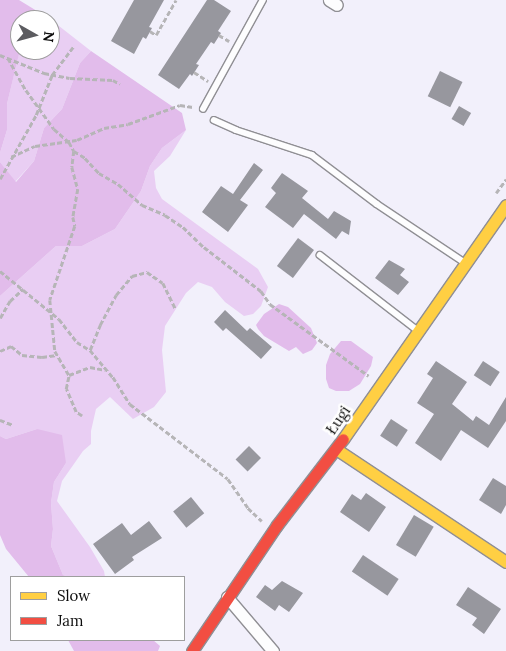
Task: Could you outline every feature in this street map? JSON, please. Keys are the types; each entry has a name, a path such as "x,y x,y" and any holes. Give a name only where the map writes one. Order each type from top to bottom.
{"street":[{"name":"Ługi","path":"192,651 273,531 336,449 417,330 506,205"},
{"path":"336,449 506,562"},
{"path":"227,597 273,651"}],"lane":[{"path":"203,109 263,0"},
{"path":"214,120 236,130 312,155 377,204 465,262"},
{"path":"320,255 417,330"}],"path":[{"path":"150,31 156,35 175,0"},
{"path":"219,35 233,44"},
{"path":"0,178 39,107 52,74 73,47"},
{"path":"0,55 52,74 70,78 113,80 120,84"},
{"path":"8,58 54,129 69,142 74,151 86,158 99,173 118,184 142,205 165,215 183,227 204,247 261,291 270,304 380,384"},
{"path":"11,157 35,146 69,142 104,128 128,124 180,105 203,109"},
{"path":"74,151 72,167 78,189 73,217 75,226 50,300 55,351 69,375 66,389 76,412 82,416"},
{"path":"0,271 52,312 77,342 90,350 107,370 130,404 228,479 248,508 273,531"},
{"path":"90,350 100,324 116,296 132,276 147,272 163,283 175,308"},
{"path":"0,318 10,301 23,289"},
{"path":"0,350 11,346 22,354 42,357 57,355"},
{"path":"69,375 90,367 107,370"},
{"path":"0,420 12,425"}],"shaded area":[{"path":"0,0 19,0 35,10 10,10 10,60 18,60 7,104 7,130 0,153"},
{"path":"60,27 91,51 80,63 62,109 44,128 34,161 15,182 0,162 0,153 7,130 7,104 17,60 60,60"},
{"path":"91,51 182,113 186,130 162,148 150,166 141,191 115,229 82,246 56,246 0,296 0,162 16,182 34,161 44,128 62,109 80,63"},
{"path":"186,130 170,156 154,171 156,188 162,199 258,269 268,287 261,306 253,314 244,316 225,302 212,287 198,282 186,293 165,326 162,350 166,392 154,407 133,419 110,397 96,409 91,431 91,444 83,451 62,481 57,501 90,547 104,571 105,576 66,576 63,575 51,546 53,529 51,503 54,482 66,463 37,429 6,439 0,436 0,296 56,246 82,246 115,229 141,191 150,166 162,148"},
{"path":"279,304 288,307 311,328 317,343 312,350 303,354 296,347 289,351 264,336 258,329 256,325 264,314"},
{"path":"341,341 351,341 373,357 371,366 360,384 349,391 336,391 329,388 326,379 326,365 330,354"},
{"path":"37,429 62,435 66,463 54,482 51,503 53,529 51,546 63,575 66,576 28,576 6,549 0,535 0,436 6,439"},
{"path":"69,641 154,641 160,646 158,651 74,651"}],"building":[{"path":"134,0 164,0 149,27 152,28 146,39 143,37 134,54 111,41"},
{"path":"207,0 214,0 231,11 218,31 221,33 214,44 211,42 196,64 199,65 192,76 190,74 179,89 158,75"},
{"path":"440,71 462,82 450,107 428,96"},
{"path":"459,106 471,113 464,126 452,119"},
{"path":"254,163 263,170 240,200 248,205 228,232 202,212 221,186 233,194"},
{"path":"282,173 308,191 302,198 328,219 334,211 351,221 349,235 342,231 336,239 304,214 293,228 265,207 276,193 271,188"},
{"path":"298,238 314,250 293,278 277,266"},
{"path":"389,260 405,269 400,275 409,282 398,295 375,278"},
{"path":"225,310 247,331 250,328 272,347 261,359 226,328 223,331 214,322"},
{"path":"436,361 467,382 452,404 473,421 476,416 489,425 506,397 506,421 488,448 461,430 441,461 415,443 434,414 417,403 433,378 427,374"},
{"path":"483,361 500,372 491,386 474,375"},
{"path":"391,419 408,430 397,447 380,436"},
{"path":"249,446 261,458 248,471 236,459"},
{"path":"493,478 506,486 506,505 501,514 479,500"},
{"path":"366,493 386,507 369,532 340,512 352,494 361,500"},
{"path":"191,497 204,513 186,528 173,511"},
{"path":"414,515 434,527 416,557 396,545"},
{"path":"149,521 162,538 132,557 134,560 115,574 93,544 122,523 131,535"},
{"path":"363,555 399,579 387,596 352,572"},
{"path":"282,581 303,593 289,612 279,605 275,611 256,597 265,585 272,590"},
{"path":"468,587 501,609 484,634 472,625 477,618 456,605"}],"traffic: slow":[{"path":"343,439 506,205"},
{"path":"336,449 506,562"}],"traffic: jam":[{"path":"192,651 277,525 343,439"}]}
